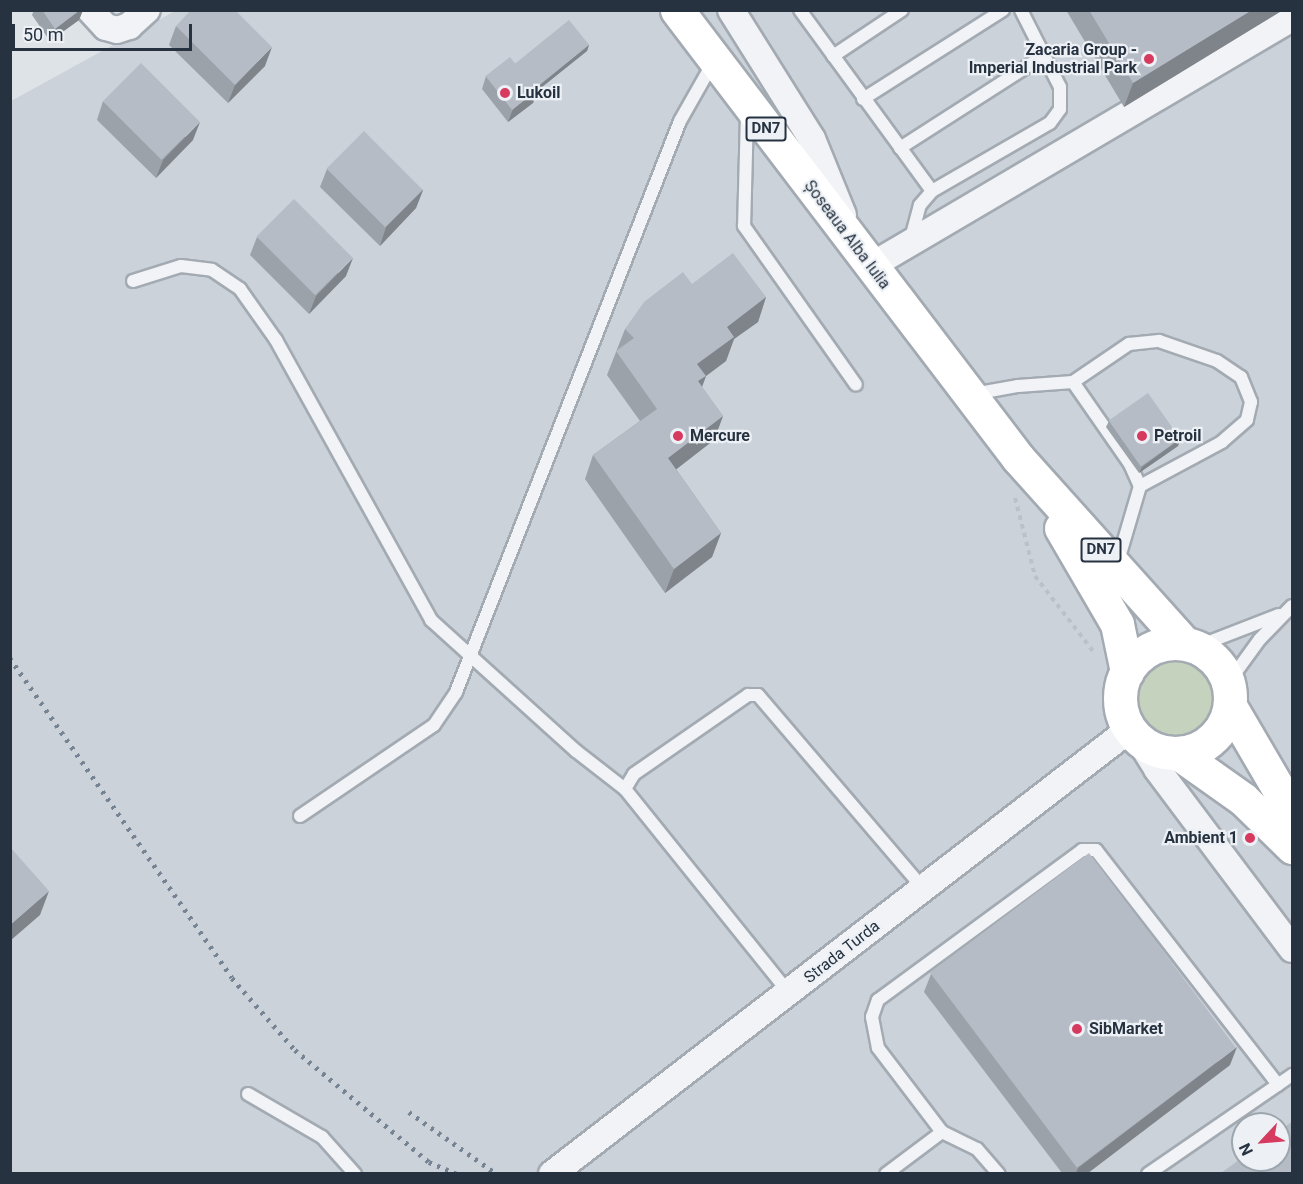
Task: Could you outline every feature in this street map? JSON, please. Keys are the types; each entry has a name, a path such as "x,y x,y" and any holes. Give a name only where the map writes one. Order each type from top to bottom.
{"main road":[{"name":"Șoseaua Alba Iulia","path":"677,10 1018,458 1116,568 1190,645"},
{"name":"Șoseaua Alba Iulia","path":"1018,458 1108,608 1123,641 1127,672"},
{"path":"1127,672 1151,648 1190,645"},
{"name":"DN7","path":"1190,645 1217,661 1229,694 1293,812"},
{"name":"DN7","path":"1127,672 1120,700 1134,733"},
{"path":"1134,733 1161,751 1177,753 1197,749 1213,739 1224,724 1229,694"},
{"path":"1177,753 1243,799 1293,847"}],"street":[{"path":"90,10 106,27 117,30 147,10"},
{"path":"731,10 812,139 863,256 910,243 1293,18"},
{"path":"1134,733 1171,788 1293,949"},
{"name":"Strada Turda","path":"552,1173 923,888 1134,733"},
{"path":"1171,788 1167,764 1177,753"}],"lane":[{"path":"800,10 932,191"},
{"path":"832,56 902,10"},
{"path":"863,99 1003,10"},
{"path":"910,243 920,205 932,191 1050,123 1060,109 1060,87 1021,10"},
{"path":"900,148 1045,55"},
{"path":"300,816 434,725 456,692 680,121 714,60"},
{"path":"747,104 744,226 856,385"},
{"path":"133,281 182,266 212,270 240,289 276,340 431,620 471,658 626,789 789,993"},
{"path":"969,395 1018,386 1073,382 1129,344 1159,341 1217,361 1241,377 1251,402 1247,420 1222,442 1140,486"},
{"path":"1073,382 1130,464 1140,486 1116,568"},
{"path":"1190,645 1288,610"},
{"path":"1229,694 1288,610"},
{"path":"626,789 634,774 748,695 758,695 923,888"},
{"path":"999,1173 977,1149 942,1132 878,1048 872,1017 878,1000 1082,850 1096,850 1278,1085"},
{"path":"1148,1173 1293,1075"},
{"path":"248,1094 322,1137 355,1173"},
{"path":"886,1173 942,1132"}],"path":[{"path":"1018,458 1007,467 1035,576 1094,652"}],"shaded area":[{"path":"175,11 1292,11 1292,1173 11,1174 11,101"}],"green space":[{"path":"1168,654 1184,654 1207,666 1216,680 1219,697 1216,714 1207,728 1184,740 1168,740 1152,733 1140,721 1133,705 1133,689 1140,673 1152,661"}],"building":[{"path":"42,10 80,10 55,29"},
{"path":"191,10 235,10 272,47 235,85 176,26"},
{"path":"1089,10 1252,10 1133,83"},
{"path":"569,20 589,45 535,89 515,64"},
{"path":"510,57 536,91 512,110 486,76"},
{"path":"141,63 200,122 162,160 103,101"},
{"path":"364,131 423,190 385,227 327,168"},
{"path":"294,199 353,258 315,295 257,236"},
{"name":"Mercure","path":"733,253 766,297 727,327 734,337 697,364 706,376 698,381 723,416 668,458 721,533 674,569 593,455 657,409 616,351 634,338 625,329 644,302 683,272 692,284"},
{"name":"Petroil","path":"1148,393 1180,439 1141,466 1109,421"},
{"path":"10,847 49,891 10,925"},
{"name":"SibMarket","path":"1089,853 1236,1048 1077,1168 930,973"},
{"path":"1293,1121 1293,1173 1221,1173 1231,1166 1231,1172 1291,1172 1291,1122"}],"railway":[{"path":"10,658 232,978 295,1050 429,1162 457,1174"},
{"path":"409,1112 497,1174"}],"place":[{"name":"Zacaria Group - Imperial Industrial Park","path":"1149,59"},
{"name":"Lukoil","path":"505,93"},
{"name":"Mercure","path":"678,436"},
{"name":"Petroil","path":"1142,436"},
{"name":"Ambient 1","path":"1250,838"},
{"name":"SibMarket","path":"1077,1029"}]}
